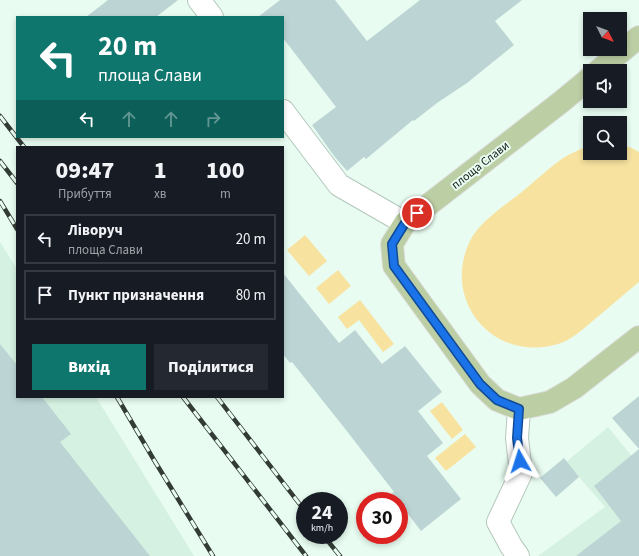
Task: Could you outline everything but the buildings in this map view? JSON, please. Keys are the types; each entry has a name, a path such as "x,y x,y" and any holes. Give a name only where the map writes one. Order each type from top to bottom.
{"main road":[{"path":"606,64 639,37"},
{"name":"площа Слави","path":"519,409 497,400 480,384 394,266 392,244 405,223 562,102 583,84"},
{"path":"519,409 550,402 574,388 639,337"}],"street":[{"path":"199,0 211,16"},
{"path":"284,112 339,185 405,223"},
{"path":"518,556 498,522 521,473 517,438 519,409"}],"shaded area":[{"path":"627,147 639,152 639,282 568,340 558,344 535,348 514,345 495,336 480,323 469,306 463,287 462,265 469,243 479,228 501,208 563,158 583,148 583,160 627,160"},
{"path":"305,235 327,261 309,276 287,250"},
{"path":"0,242 16,267 16,398 97,398 194,556 0,556"},
{"path":"338,270 351,286 329,304 316,288"},
{"path":"360,300 394,344 383,352 359,320 347,329 338,317"},
{"path":"442,402 463,430 452,439 430,411"},
{"path":"608,427 639,465 639,556 538,556 605,507 566,462"},
{"path":"465,434 476,447 446,471 435,458"}],"railway":[{"path":"0,116 16,137"},
{"path":"17,138 23,146"},
{"path":"0,161 16,182"},
{"path":"0,201 16,227"},
{"path":"118,398 213,556"},
{"path":"184,398 306,556"},
{"path":"218,398 296,499"},
{"path":"330,544 340,556"}],"route":[{"path":"417,213 405,223 392,244 394,266 480,384 497,400 519,409 517,438 520,461"}]}
